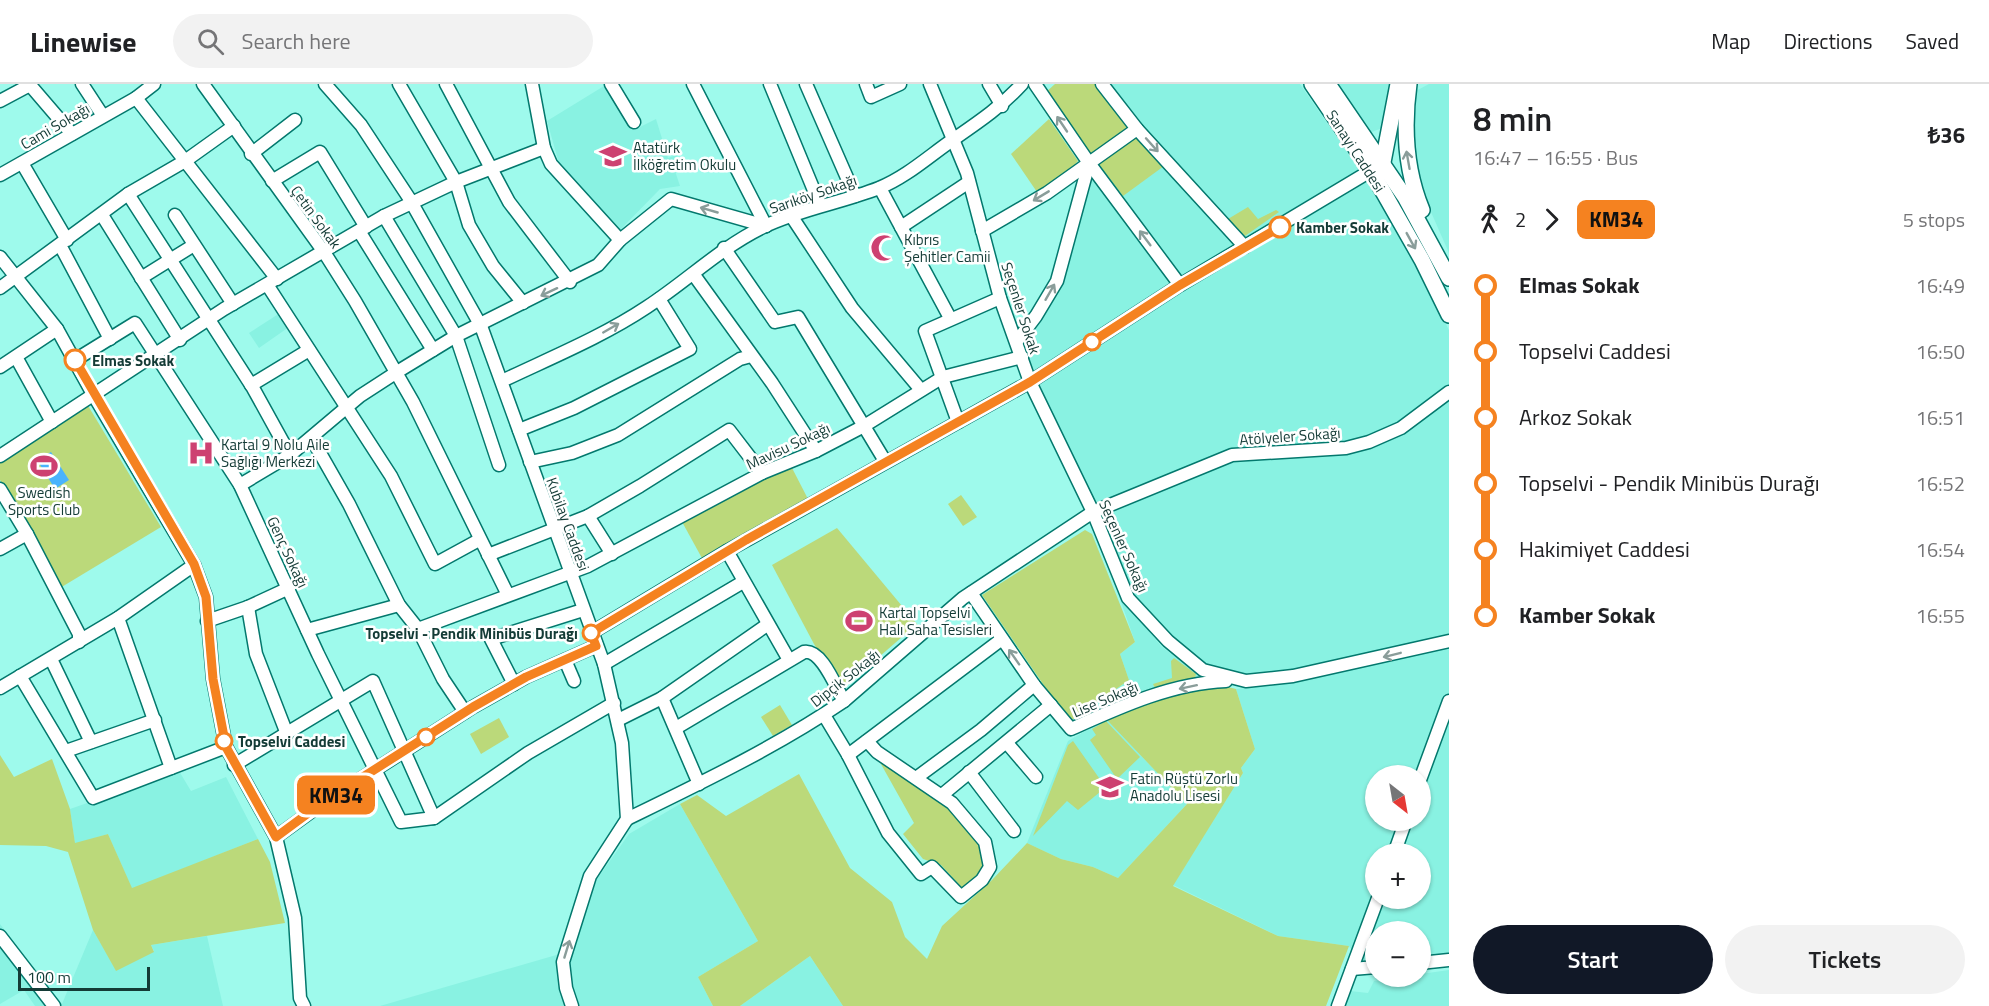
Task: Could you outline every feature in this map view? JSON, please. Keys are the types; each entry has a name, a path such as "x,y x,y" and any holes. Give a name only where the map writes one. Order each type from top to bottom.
{"main road":[{"name":"Sanayi Caddesi","path":"1312,84 1377,167 1405,197 1449,278"},
{"name":"Sanayi Caddesi","path":"1328,84 1367,138 1377,167 1449,315"},
{"path":"1377,167 1390,131 1398,84"},
{"path":"1409,84 1405,138 1413,189 1449,274"},
{"path":"1367,138 1380,142 1390,131"}],"street":[{"path":"0,101 30,84 72,134"},
{"path":"82,84 103,116"},
{"name":"Cami Sokağı","path":"0,175 136,98 154,84"},
{"name":"Çetin Sokak","path":"203,84 234,126 251,154 324,252 397,372 507,595"},
{"name":"Kubilay Caddesi","path":"325,84 361,125 412,203 481,326 604,664 618,720 627,819"},
{"path":"399,84 456,182 469,225 493,266 523,303"},
{"path":"446,84 509,202 570,282"},
{"path":"532,84 544,148 551,164 621,240"},
{"path":"611,84 634,122"},
{"path":"502,381 603,333 659,299 694,274 724,248 766,226 693,84"},
{"path":"770,84 820,205"},
{"path":"806,84 855,196"},
{"path":"866,84 871,97 900,84"},
{"name":"Seçenler Sokak","path":"930,84 969,182 1000,298 1017,340 1030,382"},
{"path":"989,84 1002,106"},
{"name":"Sarıköy Sokağı","path":"240,484 312,439 347,406 397,372 456,336 570,282 598,265 621,240 671,199 766,226 820,205 880,188 922,164 952,140 1002,106 1022,84"},
{"path":"1035,84 1089,163 1180,285"},
{"path":"1102,84 1137,129 1245,247"},
{"path":"136,98 185,161 272,282 309,350 391,476 435,564 479,540"},
{"path":"251,154 295,120"},
{"path":"0,288 128,194 185,161 234,126"},
{"path":"982,231 1047,193 1137,129"},
{"path":"1,452 157,356 233,304 384,216 456,182 544,148"},
{"path":"272,181 320,152 433,350"},
{"path":"22,163 64,242 110,339 75,360"},
{"path":"1017,340 1036,316 1057,281 1089,163"},
{"path":"591,633 727,551 1030,382 1180,285 1377,167"},
{"path":"901,227 969,182"},
{"path":"880,188 950,318"},
{"path":"128,194 251,385 290,454"},
{"path":"102,215 180,340"},
{"path":"175,215 233,304"},
{"path":"384,216 456,336 499,465"},
{"path":"792,217 852,308 921,390"},
{"path":"141,278 194,245"},
{"path":"724,248 775,322 798,317 885,461"},
{"path":"0,256 57,329 194,564 206,597 213,679 226,747 276,837 295,918 300,998 304,1006"},
{"path":"694,274 816,451"},
{"path":"958,422 924,331 1000,298"},
{"path":"519,430 574,408 690,349 659,299"},
{"name":"Genç Sokağı","path":"110,339 135,323 240,484 307,630 401,822 435,818"},
{"path":"0,367 57,329"},
{"path":"251,385 309,350"},
{"path":"530,462 572,453 618,435 740,359 751,356"},
{"path":"16,357 52,422"},
{"name":"Mavisu Sokağı","path":"418,629 569,573 612,554 762,473 816,451 864,426 943,377 1022,357"},
{"name":"Seçenler Sokağı","path":"1030,382 1093,512 1128,598 1167,641 1203,670 1246,681 1293,676 1449,641"},
{"name":"Atölyeler Sokağı","path":"1093,512 1232,455 1346,448 1370,442 1401,428 1449,392"},
{"path":"488,555 588,516 729,430 762,473"},
{"path":"312,439 399,605 418,629 443,679 465,712"},
{"path":"0,489 27,534 76,627 79,642"},
{"name":"Dipçik Sokağı","path":"627,819 699,784 824,715 844,701 971,593 1093,512"},
{"path":"588,516 612,554"},
{"path":"0,549 27,534"},
{"path":"727,551 766,625 789,660"},
{"path":"0,688 118,618 194,564"},
{"path":"604,664 743,582"},
{"path":"207,621 248,607 289,588"},
{"name":"Lise Sokağı","path":"971,593 1034,685 1071,729 1147,697 1212,682 1246,681"},
{"path":"307,630 399,605"},
{"path":"248,607 256,654 287,734"},
{"path":"514,684 491,639 583,609"},
{"path":"118,618 171,768"},
{"path":"618,720 663,698 766,625"},
{"path":"849,755 1002,639"},
{"path":"276,837 322,803 465,712 514,684 596,646"},
{"path":"676,728 804,652 814,653 844,701"},
{"path":"51,659 91,742"},
{"path":"565,660 573,681"},
{"path":"20,676 93,798 226,747"},
{"path":"234,765 373,681 435,818 528,753 614,703"},
{"path":"916,778 981,730 1034,685"},
{"path":"663,698 699,784"},
{"path":"1426,765 1449,701"},
{"path":"942,795 1051,705"},
{"path":"824,715 849,755 888,833 921,874 932,867 961,897 982,880 990,867 986,842 942,795 877,752 867,741"},
{"path":"66,751 155,720"},
{"path":"1007,743 1036,777"},
{"path":"969,772 1014,831"},
{"path":"572,1006 566,988 563,962 590,876 627,819"},
{"path":"1338,1006 1374,909"},
{"path":"0,936 54,1006"},
{"path":"1431,962 1449,960"},
{"path":"1352,969 1365,968"}],"shaded area":[{"path":"1055,84 1095,84 1164,166 1123,196 1045,93"},
{"path":"1095,84 1300,84 1358,168 1394,226 1449,330 1449,957 1431,960 1431,921 1365,921 1364,968 1349,946 1278,936 1173,885 1243,773 1241,768 1255,749 1236,689 1255,687 1254,675 1205,671 1171,646 1133,596 1030,378 1022,343 1060,278 1078,207 1097,164 1164,166"},
{"path":"1334,84 1391,84 1385,127 1369,133"},
{"path":"1429,84 1449,84 1449,253 1420,187 1412,137 1412,93"},
{"name":"Atatürk İlköğretim Okulu","path":"604,86 634,130 656,119 668,158 676,155 681,168 675,171 680,186 660,189 620,230 559,163 547,121"},
{"path":"1049,119 1078,161 1070,171 1039,195 1011,154"},
{"path":"1248,207 1258,219 1276,210 1279,212 1245,236 1228,219"},
{"path":"280,313 289,327 259,348 249,333"},
{"path":"87,404 161,527 60,588 0,480 0,460"},
{"path":"791,466 808,499 703,560 681,520"},
{"path":"961,495 977,517 963,526 948,504"},
{"path":"837,528 917,624 842,689 814,644 772,565"},
{"path":"1085,530 1092,534 1135,642 1120,654 1129,680 1069,722 982,595"},
{"path":"1119,596 1162,647 1198,674 1197,679 1104,708 1099,701 1129,680 1120,654 1135,642"},
{"path":"1174,658 1196,674 1195,678 1155,688 1153,684 1172,678 1171,661"},
{"path":"1224,686 1236,689 1255,749 1241,768 1243,773 1173,886 1278,936 1349,946 1326,1006 843,1006 810,956 740,1006 713,1006 698,977 758,941 680,804 697,795 726,816 799,774 850,868 892,902 905,937 927,959 942,926 992,880 1027,843 1061,859 1093,867 1118,878 1187,804 1106,719 1155,699"},
{"path":"780,705 792,725 773,736 761,717"},
{"path":"499,718 509,737 481,754 470,734"},
{"name":"Fatin Rüştü Zorlu Anadolu Lisesi","path":"1106,719 1187,804 1118,878 1093,867 1061,859 1027,843 1068,741"},
{"path":"1106,721 1140,757 1117,779 1090,740 1096,735 1092,729"},
{"path":"1073,741 1104,785 1098,789 1100,792 1078,810 1067,801 1033,836 1068,745"},
{"path":"0,755 14,777 52,759 70,809 75,843 108,834 132,888 258,839 270,862 285,923 151,945 154,952 116,971 93,930 68,852 46,846 0,845"},
{"path":"877,757 944,802 975,833 984,848 987,863 982,876 965,891 941,865 923,859 903,834 914,823"},
{"path":"179,771 191,791 226,777 258,839 132,889 108,834 75,844 70,809"},
{"path":"680,804 758,941 698,977 713,1006 380,1006 570,951 597,879 629,834"},
{"path":"0,924 62,1004 93,930 116,970 154,951 151,945 207,936 223,1006 35,1006 24,990 0,1004"},
{"path":"810,956 843,1006 740,1006"},
{"path":"1449,970 1449,1006 1344,1006 1350,991 1368,993 1371,987 1431,987 1431,973"}],"water":[{"path":"51,452 69,480 55,489 37,460"}],"bus line":[{"name":"KM34","path":"75,360 194,564 206,597 213,679 226,747 276,837 322,803 473,707 526,677 596,646 591,633 746,540 1030,382 1180,285 1280,227"}],"place":[{"name":"Atatürk İlköğretim Okulu","path":"613,156"},
{"name":"Kamber Sokak","path":"1280,227"},
{"name":"Kıbrıs Şehitler Camii","path":"884,248"},
{"name":"Elmas Sokak","path":"75,360"},
{"name":"Kartal 9 Nolu Aile Sağlığı Merkezi","path":"201,453"},
{"name":"Swedish Sports Club","path":"44,466"},
{"name":"Kartal Topselvi Halı Saha Tesisleri","path":"859,621"},
{"name":"Topselvi - Pendik Minibüs Durağı","path":"591,633"},
{"name":"Topselvi Caddesi","path":"224,741"},
{"name":"Fatin Rüştü Zorlu Anadolu Lisesi","path":"1110,787"}]}
